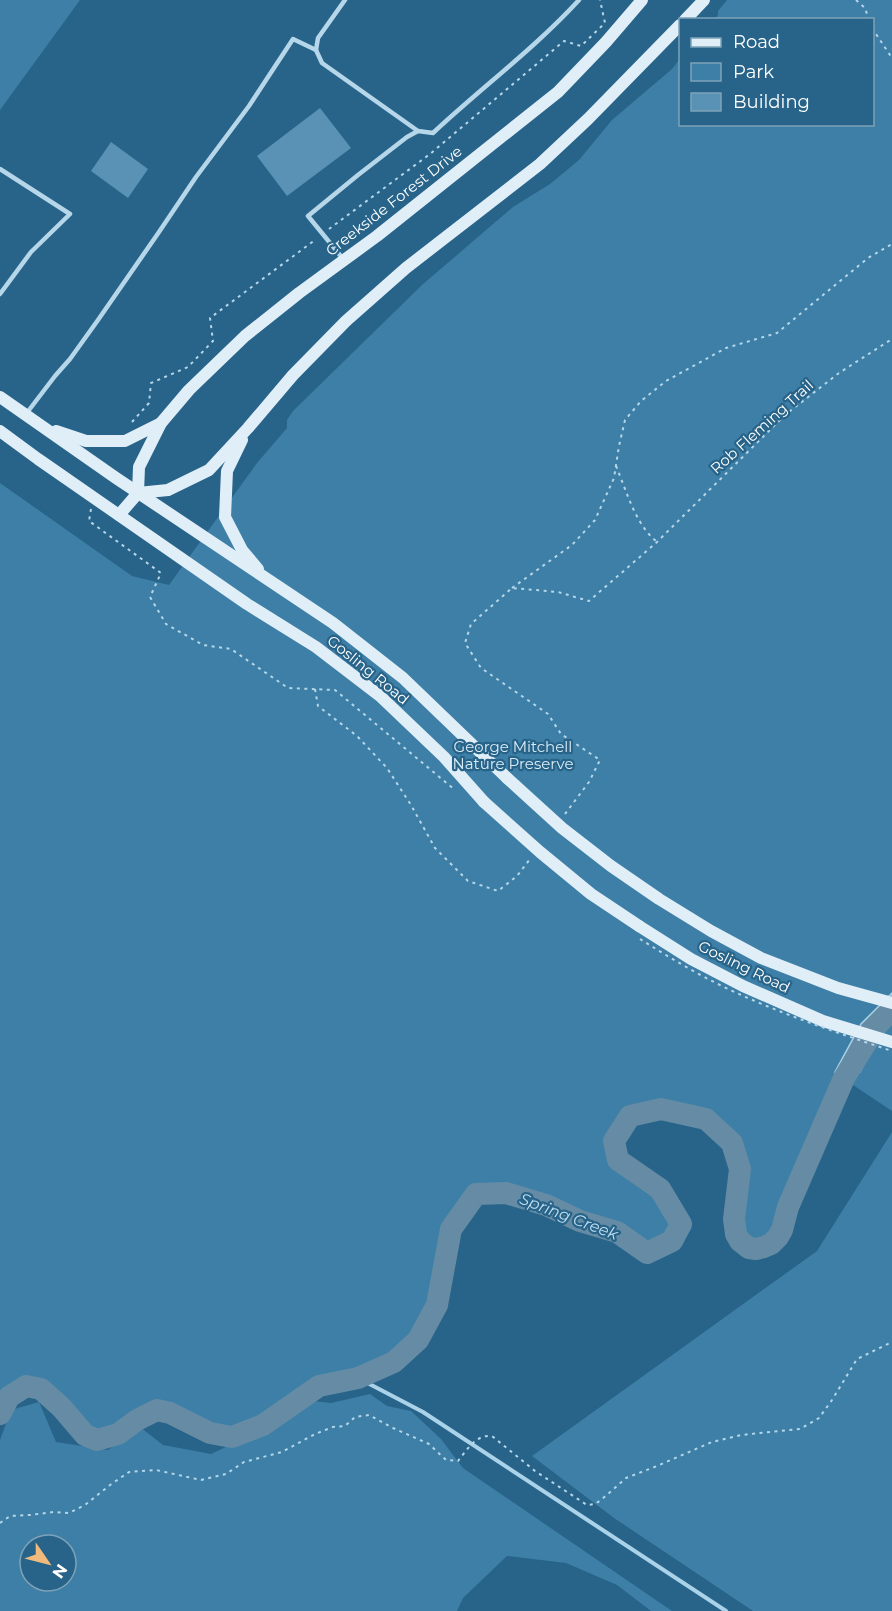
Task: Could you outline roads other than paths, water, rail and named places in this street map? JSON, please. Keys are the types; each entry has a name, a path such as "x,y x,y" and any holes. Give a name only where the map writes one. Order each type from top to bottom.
{"main road":[{"name":"Creekside Forest Drive","path":"138,493 139,467 161,423 189,390 245,336 299,292 377,236 558,92 642,0"},
{"path":"688,18 704,0"},
{"path":"119,515 138,493 168,490 209,470 293,375 346,321 406,268 540,164 679,27"},
{"name":"Gosling Road","path":"0,397 138,493 333,623 403,678 562,828 659,899 760,958 838,988 892,1003"},
{"name":"Creekside Forest Drive","path":"47,428 86,441 125,441 161,423"},
{"path":"248,428 227,471 225,517 242,550 266,579"},
{"name":"Gosling Road","path":"0,431 247,604 316,647 380,696 444,757 484,802 591,894 691,959 743,986 823,1021 892,1042"}],"lane":[{"path":"345,0 318,38 316,50 322,63 418,131 433,133 468,100 522,56 579,0"},
{"path":"25,415 93,327 196,177 249,106 293,39 316,50"},
{"path":"344,260 308,216 407,137 418,131"},
{"path":"0,169 70,214 31,252 0,294"}],"waterway":[{"name":"Spring Creek","path":"0,1414 9,1397 26,1386 41,1389 62,1408 85,1435 97,1440 118,1434 137,1420 157,1410 170,1413 210,1433 232,1437 263,1425 319,1386 358,1378 394,1362 418,1340 437,1305 451,1229 476,1194 506,1193 546,1205 580,1221 617,1232 647,1253 672,1241 681,1224 660,1189 618,1160 614,1141 630,1116 661,1109 706,1119 732,1143 740,1169 734,1219 736,1234 740,1241 749,1248 756,1249 771,1244 782,1230 788,1207 844,1078 878,1024 892,1010"},
{"path":"358,1378 423,1412 726,1611"}],"park label":[{"name":"George Mitchell Nature Preserve","path":"513,756"}]}
